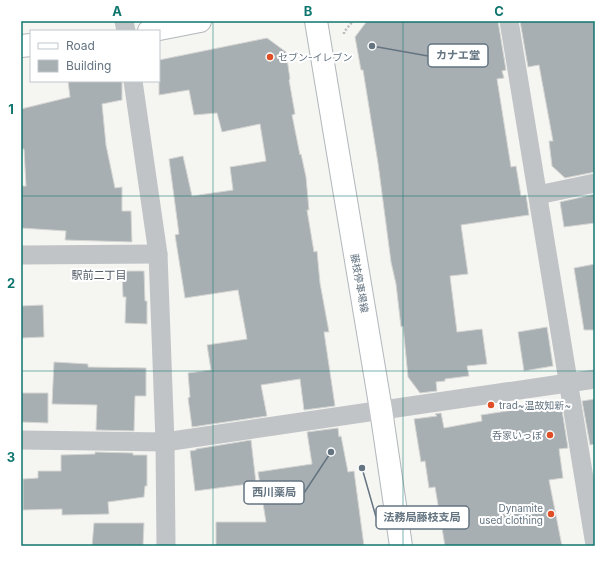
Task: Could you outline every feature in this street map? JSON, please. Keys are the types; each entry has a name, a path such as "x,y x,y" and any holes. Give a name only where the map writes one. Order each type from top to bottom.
{"main road":[{"path":"154,30 200,21"},
{"name":"藤枝停車場線","path":"316,21 381,410 401,546"}],"street":[{"path":"509,21 595,545"},
{"path":"133,82 158,254 165,442 166,546"},
{"path":"538,195 595,183"},
{"path":"21,255 158,254"},
{"path":"21,440 165,442 595,379"}],"building":[{"path":"367,21 498,21 506,70 502,71 504,78 497,79 511,167 516,166 521,196 526,195 529,215 461,225 468,274 450,276 457,332 482,329 487,364 467,366 469,376 445,379 445,381 436,382 437,391 420,393 408,377 403,326 401,327 378,163 363,70 361,70 355,37"},
{"path":"520,21 595,21 595,172 565,178 552,166 549,141 553,141 539,65 528,67"},
{"path":"267,38 286,52 295,114 292,115 306,177 309,210 307,210 314,252 317,251 320,283 329,332 324,332 335,406 304,410 300,379 261,385 267,416 192,427 188,398 190,397 188,373 211,370 207,345 247,339 238,290 185,298 175,235 179,234 169,159 183,156 192,196 233,190 230,167 266,161 260,124 222,132 217,113 194,115 189,90 159,95 160,60"},
{"path":"68,82 122,82 122,100 102,104 106,145 115,188 122,187 122,211 131,211 132,242 65,240 66,231 21,228 21,186 26,186 24,149 21,149 21,109 70,97"},
{"path":"595,194 595,223 564,227 560,202"},
{"path":"595,264 595,330 584,330 574,268"},
{"path":"122,271 144,271 145,301 147,301 147,324 125,323 126,297 123,297"},
{"path":"43,305 44,337 21,338 21,306"},
{"path":"547,327 553,366 524,371 518,332"},
{"path":"54,362 88,364 88,367 146,368 146,396 135,396 134,431 96,430 97,405 52,404"},
{"path":"21,393 48,393 48,423 21,422"},
{"path":"595,399 595,444 590,445 582,401"},
{"path":"559,403 561,404 568,448 559,449 563,478 549,480 562,546 445,546 435,487 429,488 425,461 421,462 414,419 437,416 435,414 441,413 444,428 482,421 481,415"},
{"path":"338,428 348,472 354,471 364,546 216,546 216,522 266,522 258,472 312,464 307,432"},
{"path":"251,440 256,483 195,491 190,451"},
{"path":"95,452 147,455 147,486 145,486 144,497 108,502 109,514 62,515 62,509 23,510 23,479 38,478 38,471 61,471 61,455 95,454"},
{"path":"94,523 144,523 143,546 92,546"}],"place":[{"name":"カナエ堂","path":"372,46"},
{"name":"セブン-イレブン","path":"270,57"},
{"name":"trad~温故知新~","path":"491,405"},
{"name":"呑家いっぽ","path":"550,435"},
{"name":"西川薬局","path":"331,452"},
{"name":"法務局藤枝支局","path":"362,468"},
{"name":"Dynamite used clothing","path":"551,514"}],"district":[{"name":"駅前二丁目","path":"99,275"}]}
